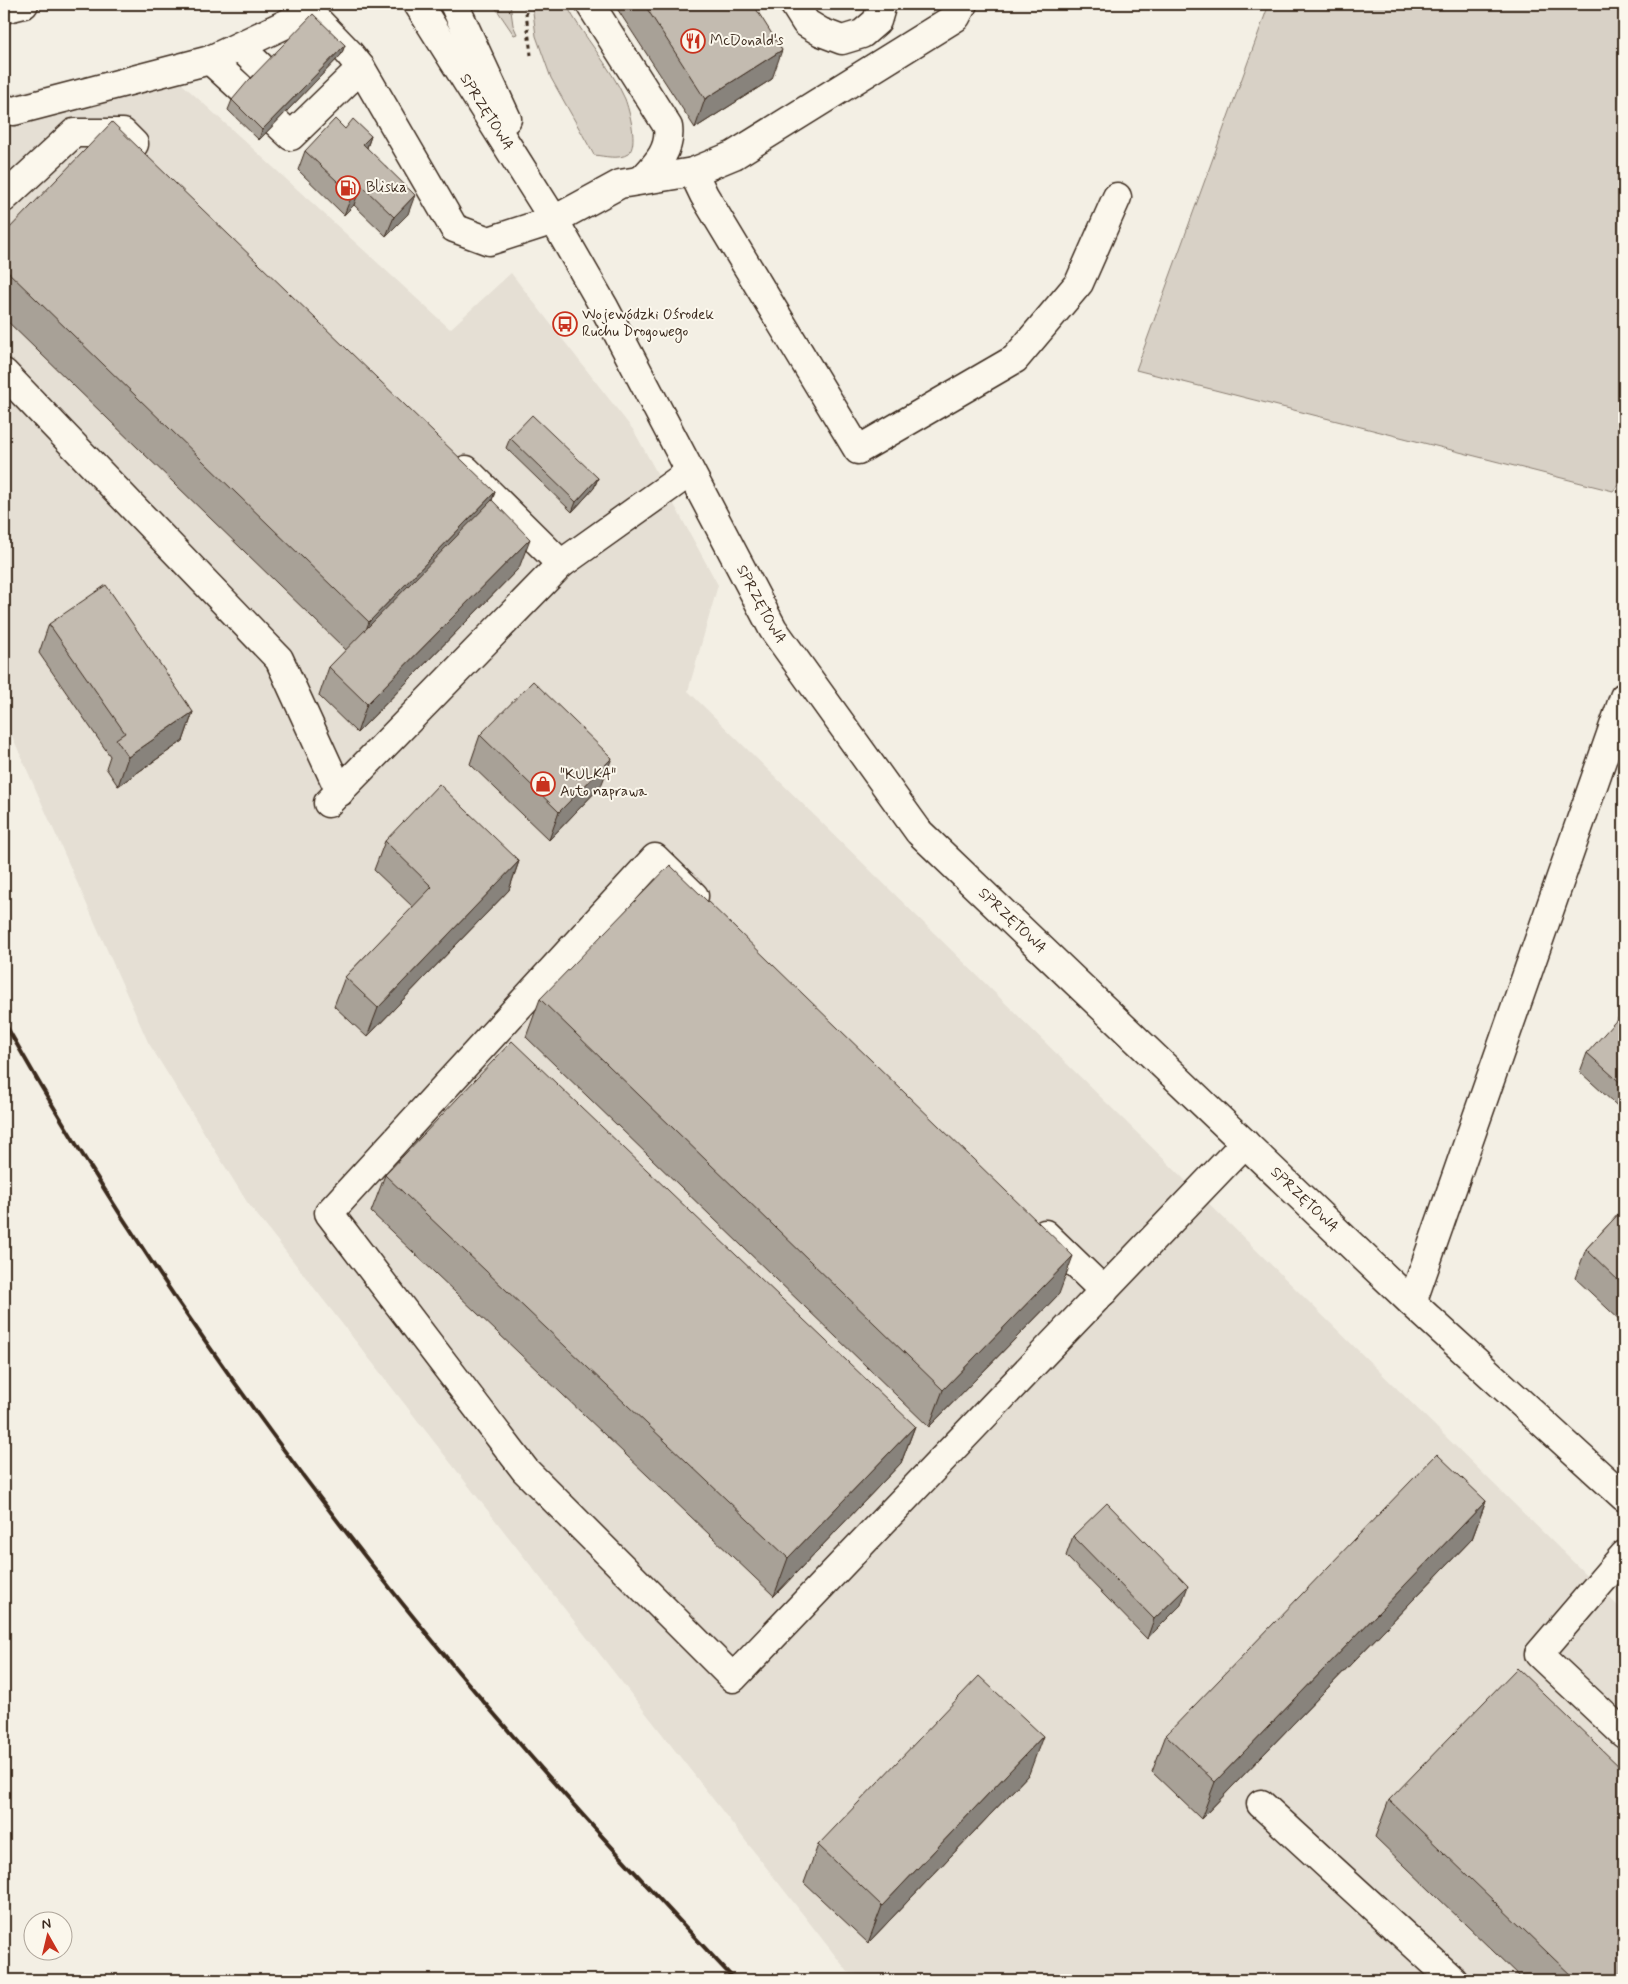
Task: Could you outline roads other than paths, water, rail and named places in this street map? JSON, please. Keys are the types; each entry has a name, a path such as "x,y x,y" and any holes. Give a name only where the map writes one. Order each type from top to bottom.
{"street":[{"path":"4,9 24,4"},
{"name":"SPRZĘTOWA","path":"418,4 554,220 604,307 773,629 919,832 1412,1303 1624,1497"},
{"name":"SPRZĘTOWA","path":"454,4 554,220"},
{"path":"590,4 668,127 669,137 661,160 642,180"},
{"path":"794,4 806,23 842,40 862,34 877,20 882,4"},
{"path":"4,109 14,111 210,60 262,51 290,22 319,22 361,68 454,228 489,241 554,220 620,184 693,172 734,155 956,17 963,4"},
{"path":"210,60 244,91"},
{"path":"276,122 291,136 315,98 361,68"},
{"path":"4,198 74,133 124,133 152,161"},
{"path":"693,172 704,195 858,450 1015,359 1080,284 1117,197"},
{"path":"4,373 279,658 334,797 562,564 690,472"},
{"path":"448,452 562,564"},
{"path":"1412,1303 1624,697"},
{"path":"712,913 655,858 329,1213 525,1470 733,1678 1246,1144"},
{"path":"1026,1215 1104,1291"},
{"path":"1624,1555 1539,1654 1624,1734"},
{"path":"1261,1804 1453,1980"}],"railway":[{"path":"4,1022 48,1098 142,1247 242,1393 347,1534 442,1652 523,1748 735,1980"}],"place":[{"name":"McDonald's","path":"693,41"},
{"name":"Bliska","path":"348,188"},
{"name":"Wojewódzki Ośrodek Ruchu Drogowego","path":"565,324"},
{"name":"\"KULKA\" Auto naprawa","path":"543,784"}]}
